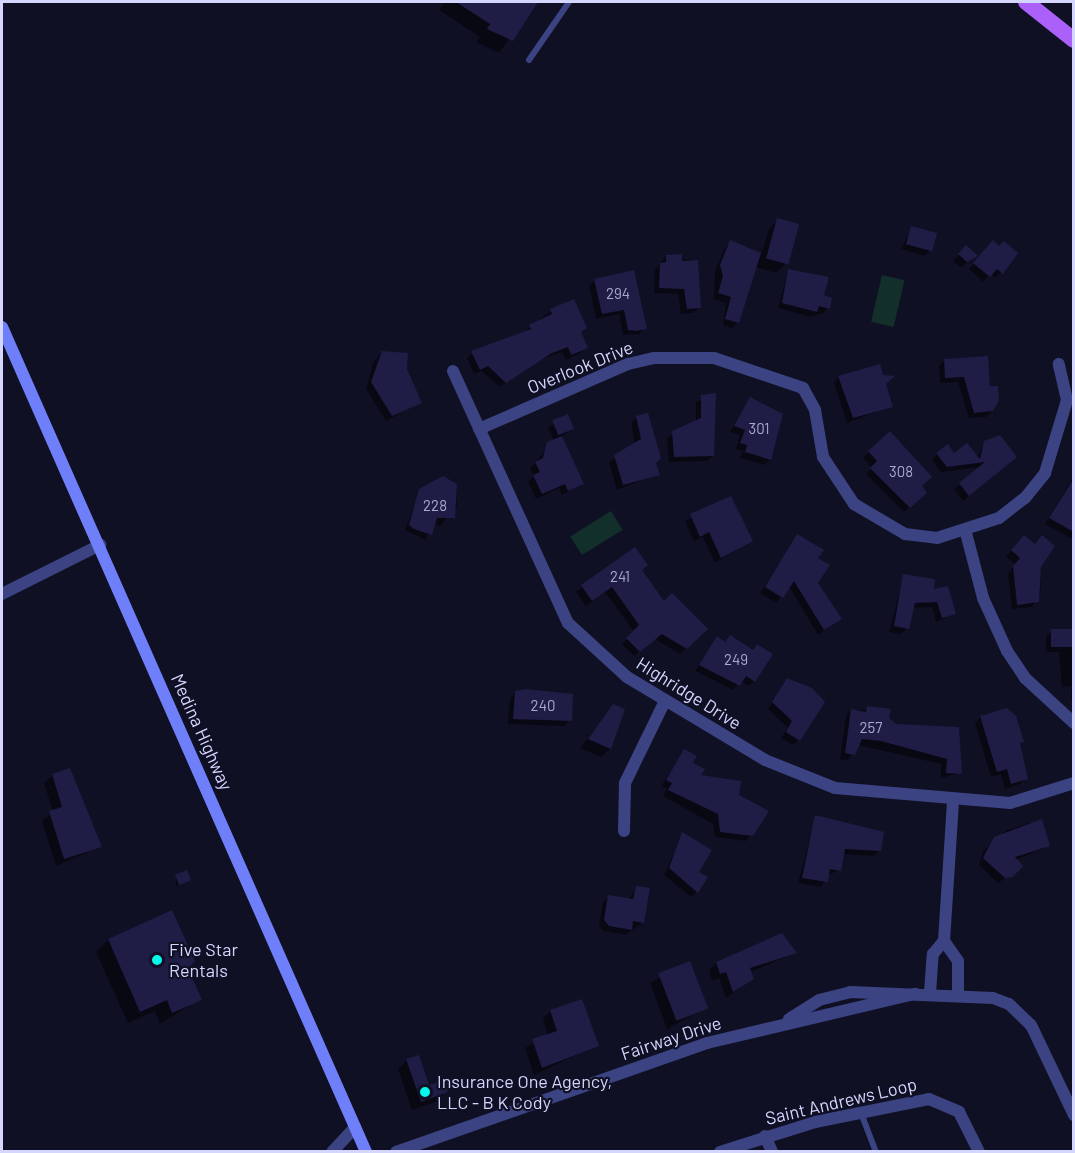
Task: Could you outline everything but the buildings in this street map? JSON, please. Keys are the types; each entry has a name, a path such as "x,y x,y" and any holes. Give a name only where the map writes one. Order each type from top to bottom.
{"main road":[{"path":"1026,2 1074,40"},
{"name":"Medina Highway","path":"2,327 366,1152"}],"street":[{"name":"Overlook Drive","path":"479,429 628,364 654,358 714,358 803,388 811,396 823,457 836,482 878,523 937,538 966,532 999,518 1025,498 1045,473 1067,400 1059,364"},
{"name":"Highridge Drive","path":"453,371 568,623 595,653 665,701 799,777 868,795 953,802 1028,801 1074,783"},
{"path":"966,532 983,598 1007,651 1040,694 1074,723"},
{"path":"2,594 100,545"},
{"path":"624,831 625,783 665,701"},
{"path":"930,993 933,954 944,941 953,802"},
{"path":"944,941 958,961 958,994"},
{"name":"Fairway Drive","path":"396,1152 788,1020 833,995 883,989 915,994"},
{"name":"Fairway Drive","path":"788,1020 856,1011 915,994 958,994 993,998 1021,1013 1041,1041 1074,1115"},
{"name":"Saint Andrews Loop","path":"720,1152 765,1136 861,1112 940,1101 959,1112 979,1152"},
{"path":"332,1152 355,1127"},
{"path":"765,1136 772,1152"}],"lane":[{"path":"529,60 569,2"},
{"path":"861,1112 876,1152"}],"green space":[{"path":"882,275 904,280 894,327 871,322"},
{"path":"611,511 623,530 582,555 570,536"}],"place":[{"name":"Five Star Rentals","path":"157,960"},
{"name":"Insurance One Agency, LLC - B K Cody","path":"425,1092"}]}
